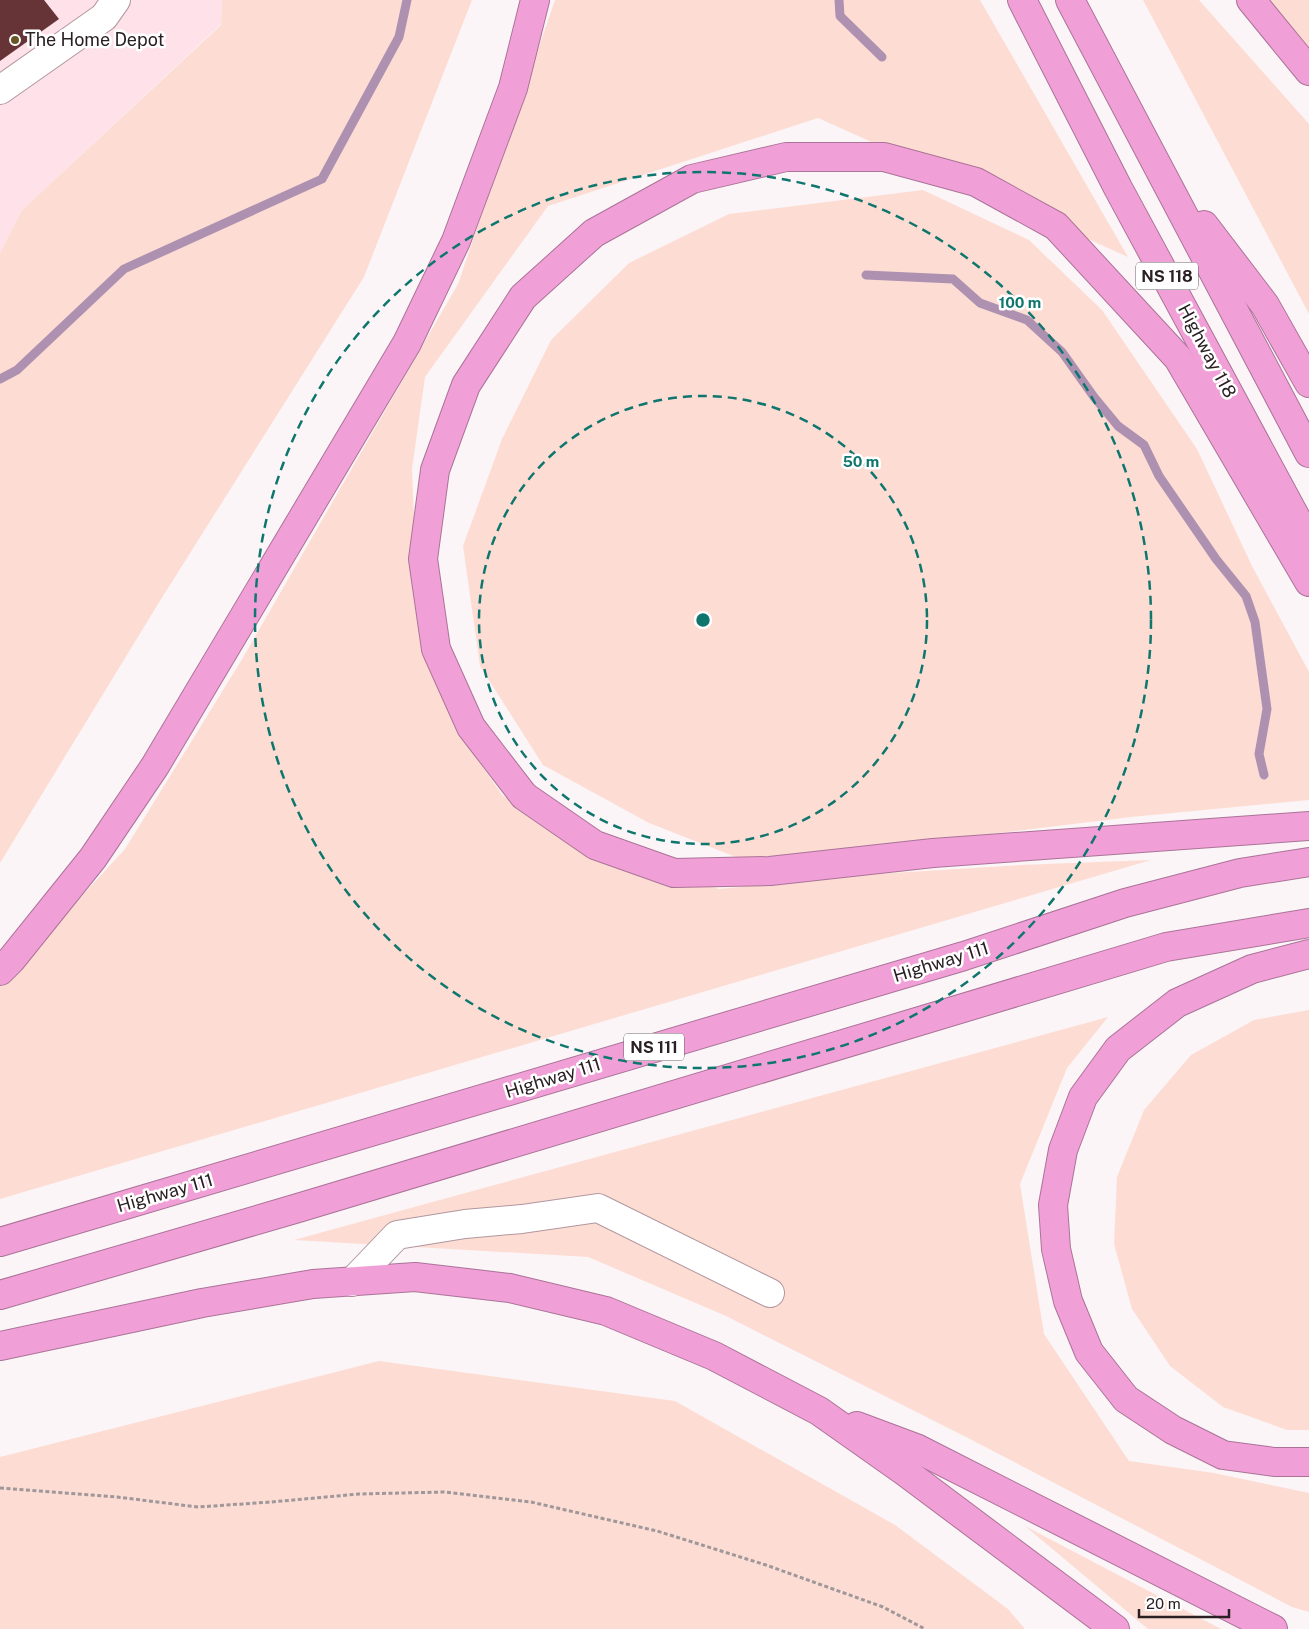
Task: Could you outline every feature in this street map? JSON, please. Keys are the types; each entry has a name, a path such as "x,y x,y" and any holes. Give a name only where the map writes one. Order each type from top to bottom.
{"highway":[{"path":"0,971 11,960 93,858 155,766 407,343 456,241 504,115 514,88 535,0"},
{"name":"NS 118","path":"1070,0 1309,453"},
{"path":"1251,0 1309,71"},
{"name":"Highway 118","path":"1024,3 1118,188 1309,542"},
{"path":"1309,582 1178,358 1056,226 976,182 884,157 786,157 692,179 594,233 523,297 466,385 435,470 424,558 436,649 470,727 524,796 596,845 674,873 770,871 933,852 1309,826"},
{"path":"1157,165 1265,304 1309,383"},
{"name":"Highway 111","path":"0,1242 964,956 1125,904 1240,873 1309,862"},
{"path":"0,1295 326,1199 1166,946 1309,923"},
{"path":"1309,954 1252,969 1177,1003 1118,1049 1083,1097 1063,1150 1053,1205 1056,1249 1068,1301 1089,1352 1126,1399 1173,1430 1223,1455 1274,1462 1309,1462"},
{"path":"0,1346 202,1303 313,1284 415,1277 510,1288 606,1311 714,1356 818,1411 904,1471 1115,1629"},
{"path":"818,1411 916,1448 1273,1629"}],"lane":[{"path":"0,90 104,17 116,0"},
{"path":"352,1282 397,1235 465,1224 522,1219 598,1208 770,1293"}],"path":[{"path":"0,1488 117,1497 198,1507 359,1494 444,1492 531,1502 657,1531 766,1565 884,1607 925,1629"}],"shaded area":[{"path":"0,0 222,0 221,24 22,210 0,253"},
{"path":"222,0 472,0 364,277 158,604 0,863 0,253 22,210 221,25"},
{"path":"555,0 980,0 1128,257 818,118 548,206 425,377 412,469 415,544 427,644 455,728 503,796 579,844 719,889 860,875 1020,865 1151,860 0,1199 0,985 125,849 241,661 458,284"},
{"path":"1143,0 1199,0 1309,124 1309,314"},
{"path":"1248,0 1309,0 1309,75"},
{"path":"923,190 1029,240 1102,310 1197,449 1252,566 1309,672 1309,800 1131,817 751,863 649,823 543,765 480,666 463,546 502,439 551,340 629,263 729,214"},
{"path":"1309,1010 1309,1430 1287,1430 1223,1407 1170,1366 1132,1309 1114,1244 1117,1177 1144,1110 1191,1055 1254,1020"},
{"path":"1108,1017 1067,1068 1020,1184 1044,1334 1129,1461 1214,1473 1309,1493 1309,1612 1292,1607 970,1439 726,1316 588,1257 294,1240"},
{"path":"379,1361 675,1401 895,1525 1008,1609 1025,1629 0,1629 0,1457"},
{"path":"1025,1526 1221,1629 1148,1629"}],"building":[{"name":"The Home Depot","path":"0,0 44,0 59,19 0,61"}],"waterway":[{"path":"0,379 17,370 124,269 322,179 399,37 407,0"},
{"path":"839,0 840,16 882,57"},
{"path":"866,275 953,279 980,303 1027,320 1062,352 1094,397 1118,426 1144,445 1159,476 1216,559 1246,596 1255,622 1267,709 1259,754 1264,775"}],"place":[{"name":"The Home Depot","path":"15,40"}]}
